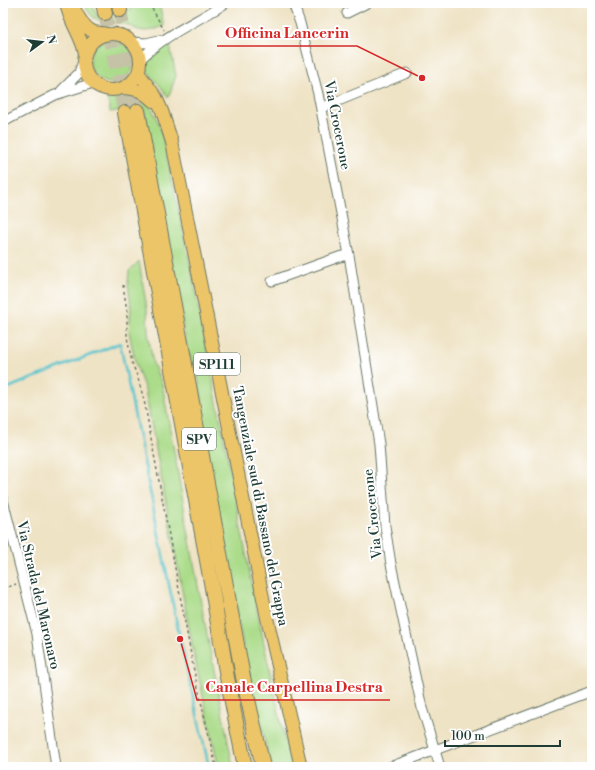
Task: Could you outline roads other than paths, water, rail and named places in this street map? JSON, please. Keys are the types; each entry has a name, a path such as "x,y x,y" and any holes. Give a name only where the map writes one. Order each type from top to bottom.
{"highway":[{"name":"SPV","path":"245,767 227,677 132,112 242,677 263,767"}],"main road":[{"path":"66,3 83,42 86,73 93,84"},
{"path":"71,3 76,13 86,26 94,32 108,30 133,39 138,50 140,60 138,72 135,79 123,88"},
{"path":"84,57 88,46 108,30"},
{"name":"Tangenziale sud di Bassano del Grappa","path":"138,72 156,97 172,142 267,618 301,767"},
{"name":"Tangenziale sud di Bassano del Grappa","path":"93,84 107,90 123,88 144,92 162,111"}],"street":[{"path":"133,39 146,43 164,33 206,16 226,3"},
{"name":"Via Crocerone","path":"293,3 305,41 321,108 349,254 379,444 385,526 391,564 422,708 440,767"},
{"path":"347,13 368,3"},
{"path":"140,60 164,33"},
{"path":"55,96 76,78 80,72 84,57"},
{"path":"321,108 407,73"},
{"path":"3,122 55,96 93,84"},
{"path":"272,281 349,254"},
{"name":"Via Strada del Maronaro","path":"3,500 4,510 37,634 56,767"},
{"path":"390,767 592,691"}],"waterway":[{"path":"3,390 120,343 180,639 209,767"}],"tunnel":[{"path":"120,10 138,111"},
{"path":"105,13 125,113"}],"place":[{"name":"Officina Lancerin","path":"422,78"},
{"name":"Canale Carpellina Destra","path":"180,639"}]}
